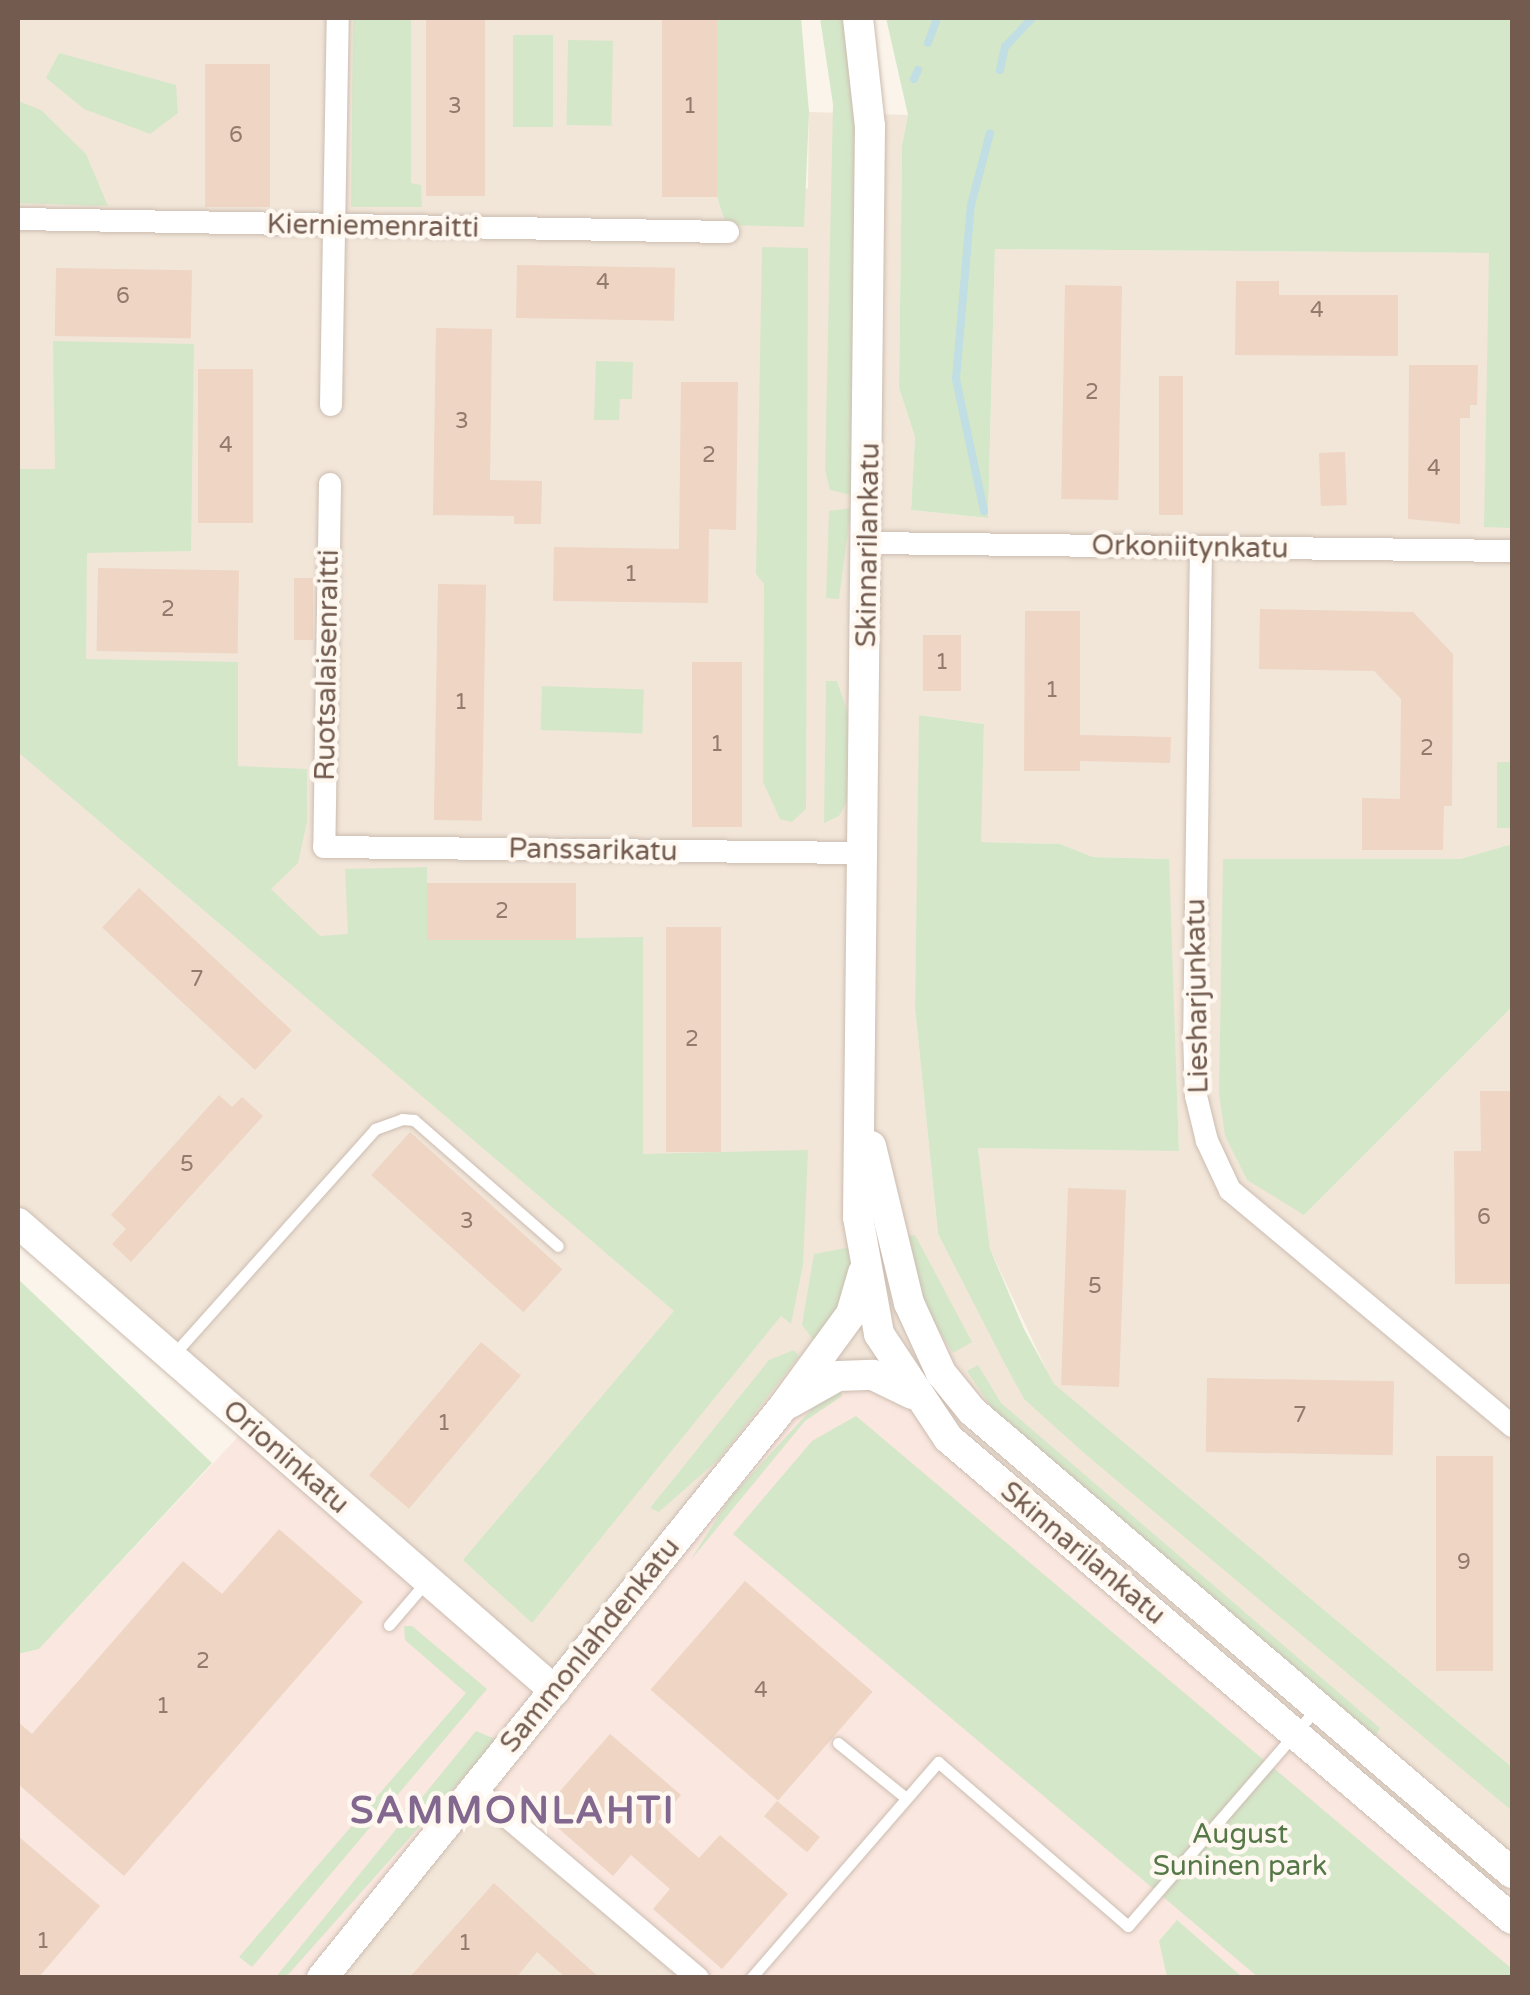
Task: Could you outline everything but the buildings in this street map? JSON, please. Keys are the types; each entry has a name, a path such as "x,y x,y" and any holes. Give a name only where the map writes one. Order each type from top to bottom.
{"main road":[{"name":"Skinnarilankatu","path":"858,18 870,126 868,543 858,1074 864,1260 880,1327 914,1396 948,1438 1512,1919"},
{"name":"Skinnarilankatu","path":"858,1074 904,1284 941,1373 972,1412 1512,1873"},
{"name":"Orioninkatu","path":"18,1224 555,1691"},
{"name":"Sammonlahdenkatu","path":"322,1978 783,1407 838,1333 861,1290 864,1260"},
{"name":"Sammonlahdenkatu","path":"783,1407 838,1376 880,1327 904,1284"},
{"path":"838,1333 880,1327 941,1373"},
{"path":"838,1376 874,1375 914,1396"}],"street":[{"path":"331,405 338,18"},
{"name":"Kierniemenraitti","path":"18,220 728,232"},
{"name":"Ruotsalaisenraitti","path":"324,847 330,484"},
{"name":"Orkoniitynkatu","path":"868,543 1512,551"},
{"name":"Liesharjunkatu","path":"1202,547 1194,1033 1196,1096 1207,1141 1230,1190 1512,1426"},
{"name":"Panssarikatu","path":"324,847 862,853"},
{"path":"474,1789 698,1978"}],"lane":[{"path":"172,1357 375,1129 402,1118 414,1120 558,1246"},
{"path":"389,1625 428,1580"},
{"path":"751,1978 938,1762 1128,1926 1317,1708"},
{"path":"838,1742 906,1798"}],"shaded area":[{"path":"18,18 717,18 717,197 726,225 808,188 809,112 908,115 902,145 899,388 915,437 911,510 988,518 995,249 1490,253 1487,400 1512,403 1512,844 1460,859 1223,860 1304,1215 1512,1007 1512,1767 1053,1384 990,1249 978,1148 1179,1150 1168,859 1093,857 1060,844 980,842 984,724 920,715 915,1008 938,1234 1024,1399 1512,1811 1512,1919 555,1691 18,1223"},
{"path":"873,1375 1512,1919 1512,1977 698,1977 474,1789 322,1977 18,1978 18,1654 39,1649 249,1425 555,1691 783,1407"},
{"path":"474,1789 698,1978 322,1978"}],"green space":[{"path":"353,18 411,18 411,183 421,185 422,207 351,207"},
{"path":"717,18 801,18 809,112 804,227 726,225 717,197"},
{"path":"820,18 846,18 855,114 851,495 830,490 825,470 833,104"},
{"path":"886,18 1512,18 1512,528 1484,527 1489,253 995,249 988,518 911,510 915,437 899,388 902,145 908,115"},
{"path":"513,35 553,35 553,127 513,127"},
{"path":"568,40 613,41 612,126 567,125"},
{"path":"59,53 176,85 178,113 150,134 84,109 46,78"},
{"path":"18,101 41,110 86,154 108,206 18,203"},
{"path":"762,247 808,248 806,809 792,822 780,819 763,782 764,584 756,574"},
{"path":"53,341 194,344 191,551 87,553 86,659 238,662 238,766 307,769 307,822 298,863 271,889 320,936 348,934 345,869 427,867 427,940 643,937 643,1154 808,1150 803,1265 791,1324 781,1316 532,1623 463,1560 674,1311 18,752 18,469 55,469"},
{"path":"596,361 633,362 632,399 620,399 619,420 594,420"},
{"path":"851,508 839,599 826,598 829,511"},
{"path":"826,681 837,681 849,716 847,801 839,816 824,823"},
{"path":"542,686 644,690 642,734 540,730"},
{"path":"919,715 984,724 981,842 1060,844 1093,857 1169,859 1179,1151 978,1148 990,1249 1024,1329 1054,1384 1512,1767 1512,1811 1084,1453 1024,1399 1006,1366 938,1234 915,1008"},
{"path":"1497,762 1512,762 1512,828 1497,828"},
{"path":"1512,844 1512,1007 1304,1215 1247,1180 1225,1136 1219,1093 1223,859 1460,859"},
{"path":"915,1235 972,1342 953,1353 928,1313 901,1237"},
{"path":"851,1247 852,1287 815,1342 802,1325 814,1254"},
{"path":"18,1279 212,1463 39,1649 18,1654"},
{"path":"794,1350 799,1356 720,1458 659,1512 650,1508 769,1360"},
{"path":"978,1365 1001,1403 1380,1728 1374,1739 996,1414 967,1371"},
{"path":"840,1387 842,1396 805,1421 690,1561 729,1499 818,1402"},
{"name":"August Suninen park","path":"856,1416 1512,1969 1512,1977 1258,1977 733,1534 812,1441"},
{"path":"404,1626 412,1626 487,1689 252,1967 239,1957 466,1693 405,1640"},
{"path":"476,1731 495,1739 484,1754 286,1977 275,1978"},
{"path":"1177,1920 1242,1977 1167,1977 1159,1941"}],"waterway":[{"path":"928,43 937,18"},
{"path":"1000,70 1005,47 1032,18"},
{"path":"914,79 918,70"},
{"path":"984,511 956,379 971,205 990,133"}],"district":[{"name":"SAMMONLAHTI","path":"513,1812"}]}
